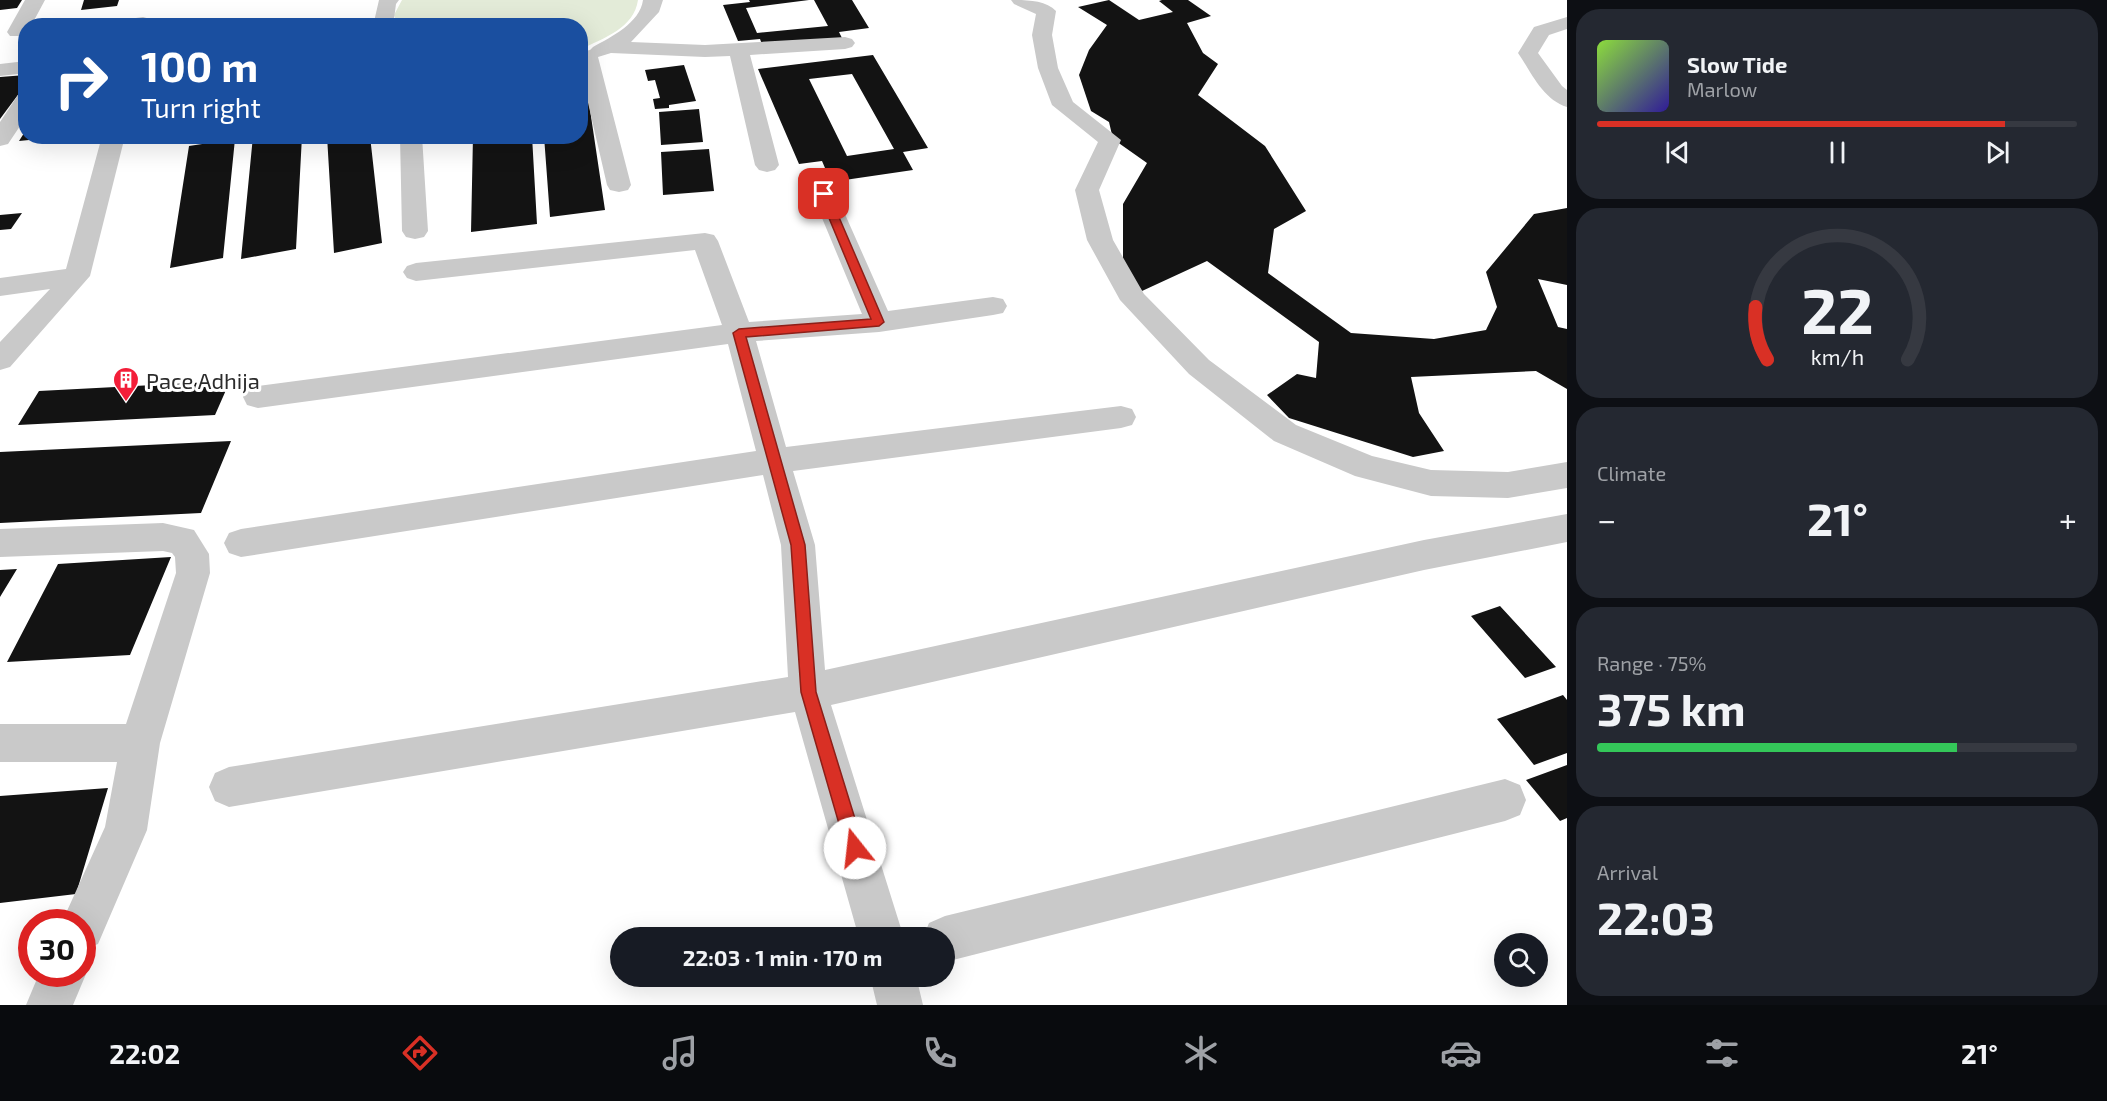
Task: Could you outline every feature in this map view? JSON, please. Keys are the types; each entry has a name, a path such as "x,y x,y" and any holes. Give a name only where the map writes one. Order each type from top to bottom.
{"street":[{"path":"384,18 386,4 389,0"},
{"path":"592,54 629,35 652,8 652,0"},
{"path":"1021,0 1046,11 1042,35 1048,68 1063,105 1110,140 1087,190 1100,240 1134,300 1199,367 1285,433 1366,467 1431,483 1508,485 1567,476"},
{"path":"0,19 18,27"},
{"path":"1567,23 1541,31 1528,53 1554,91 1567,100"},
{"path":"592,54 739,50 845,43"},
{"path":"739,50 768,165"},
{"path":"592,54 619,185"},
{"path":"0,70 18,69"},
{"path":"0,139 18,112"},
{"path":"0,360 77,276 112,144"},
{"path":"411,144 415,231"},
{"path":"824,194 879,322"},
{"path":"416,272 705,241 739,333 798,545 808,692 879,927"},
{"path":"0,287 77,276"},
{"path":"258,397 739,333 879,322 993,306"},
{"path":"241,543 775,461 1121,417"},
{"path":"229,787 808,692 1424,555 1567,528"},
{"path":"0,543 163,537 182,540 192,554 193,573 140,743 126,830 91,909"},
{"path":"0,743 140,743"},
{"path":"955,937 1505,800"},
{"path":"49,1005 57,987"},
{"path":"896,987 900,1005"}],"green space":[{"path":"402,0 638,0 631,18 624,25 588,46 588,18 395,18 394,15"}],"building":[{"path":"0,0 22,0 17,8 0,10"},
{"path":"84,0 119,0 117,6 81,10"},
{"path":"749,0 809,0 746,8 757,33 828,26 814,0 852,0 869,28 839,32 842,38 763,47 760,39 738,41 723,5 750,2"},
{"path":"1109,0 1139,20 1173,12 1159,1 1162,0 1188,0 1211,16 1187,23 1203,53 1218,64 1198,95 1265,146 1306,211 1274,229 1268,273 1351,333 1434,339 1486,330 1497,307 1486,272 1534,214 1567,208 1567,285 1538,279 1558,327 1567,329 1567,389 1536,371 1411,377 1419,413 1444,451 1413,457 1289,418 1267,395 1297,374 1316,378 1319,342 1207,261 1142,291 1123,264 1123,204 1147,163 1113,139 1109,122 1091,111 1079,75 1089,50 1107,25 1078,7"},
{"path":"873,55 928,148 903,152 913,170 831,182 822,161 799,164 758,69","holes":["852,74 894,149 847,156 809,79"]},
{"path":"684,65 696,101 655,109 653,99 660,98 655,80 648,81 645,70"},
{"path":"18,76 18,95 0,119 0,77"},
{"path":"588,96 605,210 550,217 545,144 588,144"},
{"path":"699,109 703,142 661,145 659,112"},
{"path":"234,144 223,258 170,268 189,146"},
{"path":"252,144 302,144 296,249 241,259"},
{"path":"327,144 371,144 382,243 334,253"},
{"path":"473,144 532,144 537,224 471,232"},
{"path":"709,149 714,191 663,195 661,152"},
{"path":"22,213 11,229 0,230 0,215"},
{"name":"Pace Adhija","path":"230,381 215,415 18,425 39,391"},
{"path":"231,441 201,513 0,523 0,452"},
{"path":"171,557 130,655 7,662 58,564"},
{"path":"17,569 0,597 0,570"},
{"path":"1500,606 1556,667 1525,678 1471,616"},
{"path":"1563,695 1567,700 1567,753 1534,765 1497,719"},
{"path":"1567,765 1567,818 1560,821 1526,780"},
{"path":"108,788 76,894 0,903 0,796"}],"place":[{"name":"Pace Adhija","path":"126,403"}],"route":[{"path":"824,194 879,322 739,333 798,545 808,692 855,848"}]}
